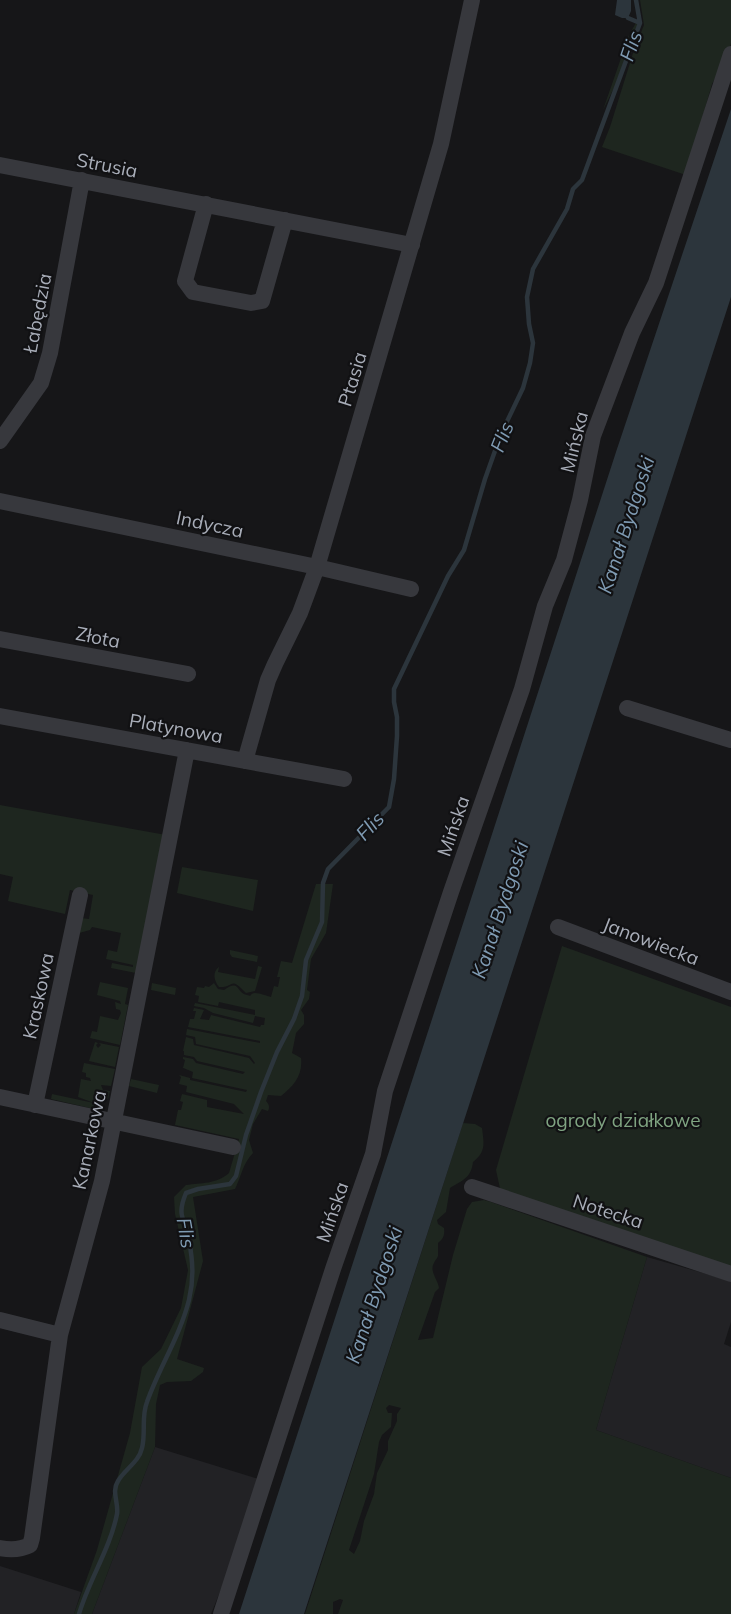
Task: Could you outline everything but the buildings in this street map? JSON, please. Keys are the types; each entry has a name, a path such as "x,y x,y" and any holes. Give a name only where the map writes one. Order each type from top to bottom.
{"street":[{"name":"Ptasia","path":"245,761 268,680 300,613 317,567 442,144 472,0"},
{"name":"Mińska","path":"221,1614 333,1269 373,1154 385,1091 451,892 522,689 545,606 566,554 582,492 593,436 632,333 656,284 731,54"},
{"name":"Strusia","path":"0,165 412,245"},
{"name":"Łabędzia","path":"0,441 41,383 50,353 82,180"},
{"path":"206,204 185,281 193,292 251,303 262,301 285,220"},
{"name":"Indycza","path":"0,501 317,567 411,589"},
{"name":"Złota","path":"0,639 188,674"},
{"path":"627,708 730,736"},
{"name":"Platynowa","path":"0,716 344,779"},
{"name":"Kanarkowa","path":"0,1548 24,1548 30,1545 32,1538 60,1335 102,1180 187,750"},
{"name":"Kraskowa","path":"35,1105 80,895"},
{"name":"Janowiecka","path":"558,927 731,992"},
{"path":"0,1097 233,1147"},
{"name":"Notecka","path":"472,1187 731,1274"},
{"path":"0,1320 60,1335"}],"shaded area":[{"path":"647,1257 731,1281 731,1322 724,1344 731,1347 731,1478 596,1430"},
{"path":"155,1447 265,1481 211,1614 92,1614"},
{"path":"0,1566 81,1592 74,1614 0,1614"}],"green space":[{"path":"640,0 731,0 731,43 726,59 712,84 686,175 602,147 644,25"},
{"path":"637,21 637,28 614,88 603,110 629,35"},
{"path":"0,805 166,835 136,973 111,968 112,963 133,967 133,965 106,959 108,950 117,952 121,933 92,927 90,930 79,933 81,918 89,919 93,895 70,890 65,914 8,901 13,877 0,874"},
{"path":"182,867 258,880 253,911 177,893"},
{"path":"316,884 333,884 326,933 311,959 307,990 310,992 309,999 301,1010 304,1015 304,1024 296,1033 292,1053 301,1058 301,1070 297,1080 281,1096 268,1095 266,1101 269,1110 262,1109 253,1124 249,1140 253,1153 244,1166 235,1189 193,1197 203,1261 177,1359 204,1368 203,1372 191,1381 167,1382 160,1385 156,1404 155,1447 92,1614 74,1614 97,1550 130,1433 142,1367 161,1349 181,1308 188,1270 175,1214 174,1197 186,1185 214,1181 229,1173 239,1139 175,1125 178,1110 181,1110 183,1102 180,1101 182,1094 207,1100 207,1107 244,1114 234,1104 186,1092 187,1086 179,1084 181,1077 179,1075 190,1078 190,1080 246,1092 247,1090 192,1078 193,1072 183,1068 185,1060 183,1057 193,1059 196,1063 243,1074 245,1072 197,1061 194,1057 184,1055 186,1037 193,1039 194,1045 249,1058 255,1063 250,1056 196,1044 195,1037 186,1035 187,1029 260,1043 260,1041 188,1027 190,1019 194,1019 196,1011 193,1011 194,1008 204,1010 200,1019 209,1020 211,1015 260,1027 264,1025 265,1018 255,1016 253,1023 194,1006 195,1003 255,1015 255,1010 219,1002 218,1006 198,1002 199,996 195,995 197,987 209,987 214,983 218,989 224,990 233,985 244,994 250,996 253,993 257,993 271,997 274,986 278,987 280,977 277,977 281,961 292,963"},
{"name":"ogrody działkowe","path":"562,946 731,1007 731,1270 501,1193 496,1170"},
{"path":"230,950 258,956 257,962 232,957"},
{"path":"258,966 262,967 255,991 246,993 234,983 219,987 216,982 215,971 219,967 218,972 255,979"},
{"path":"100,982 128,988 125,1004 128,1005 120,1045 90,1038 92,1031 97,1032 100,1016 118,1020 121,1013 120,1010 116,1009 115,1002 121,1004 120,1001 97,995"},
{"path":"152,983 176,988 175,995 151,990"},
{"path":"95,1042 98,1043 96,1045 98,1048 101,1045 99,1043 119,1047 115,1067 89,1061"},
{"path":"84,1063 115,1069 111,1086 101,1085 103,1090 110,1091 108,1099 98,1098 94,1103 78,1097 81,1079 91,1081 90,1078 86,1077 86,1073 82,1072"},
{"path":"131,1079 159,1085 157,1093 129,1086"},
{"path":"52,1094 94,1103 94,1109 51,1099"},
{"path":"463,1123 475,1124 482,1128 482,1151 473,1162 468,1175 450,1188 446,1212 437,1220 438,1224 444,1228 443,1237 438,1243 438,1256 433,1266 433,1272 439,1288 435,1292 418,1340 433,1338 453,1255 467,1209 472,1202 484,1200 491,1202 647,1257 596,1430 731,1478 731,1614 338,1614 343,1600 340,1599 333,1602 333,1614 305,1614","holes":["389,1405 401,1408 397,1414 397,1421 388,1441 388,1450 377,1473 374,1494 364,1521 360,1541 354,1554 349,1550 374,1474 379,1442 382,1435 391,1427 392,1413 388,1413 386,1408"]}],"water":[{"path":"617,0 631,0 631,11 628,18 615,15"},
{"name":"Kanał Bydgoski","path":"731,109 731,297 304,1614 239,1614 616,452"}],"waterway":[{"name":"Flis","path":"79,1614 114,1527 117,1514 116,1485 140,1453 143,1442 145,1408 175,1339 189,1300 192,1285 192,1263 189,1240 182,1217 183,1201 186,1193 198,1189 230,1184 236,1176 246,1135 261,1092 277,1052 294,1019 302,996 306,960 322,922 323,883 328,869 389,807 394,779 397,736 394,689 448,576 464,550 485,479 501,434 523,388 533,343 529,324 527,297 533,269 567,209 573,189 582,180 640,23 636,0"},
{"path":"628,18 640,23"}]}
